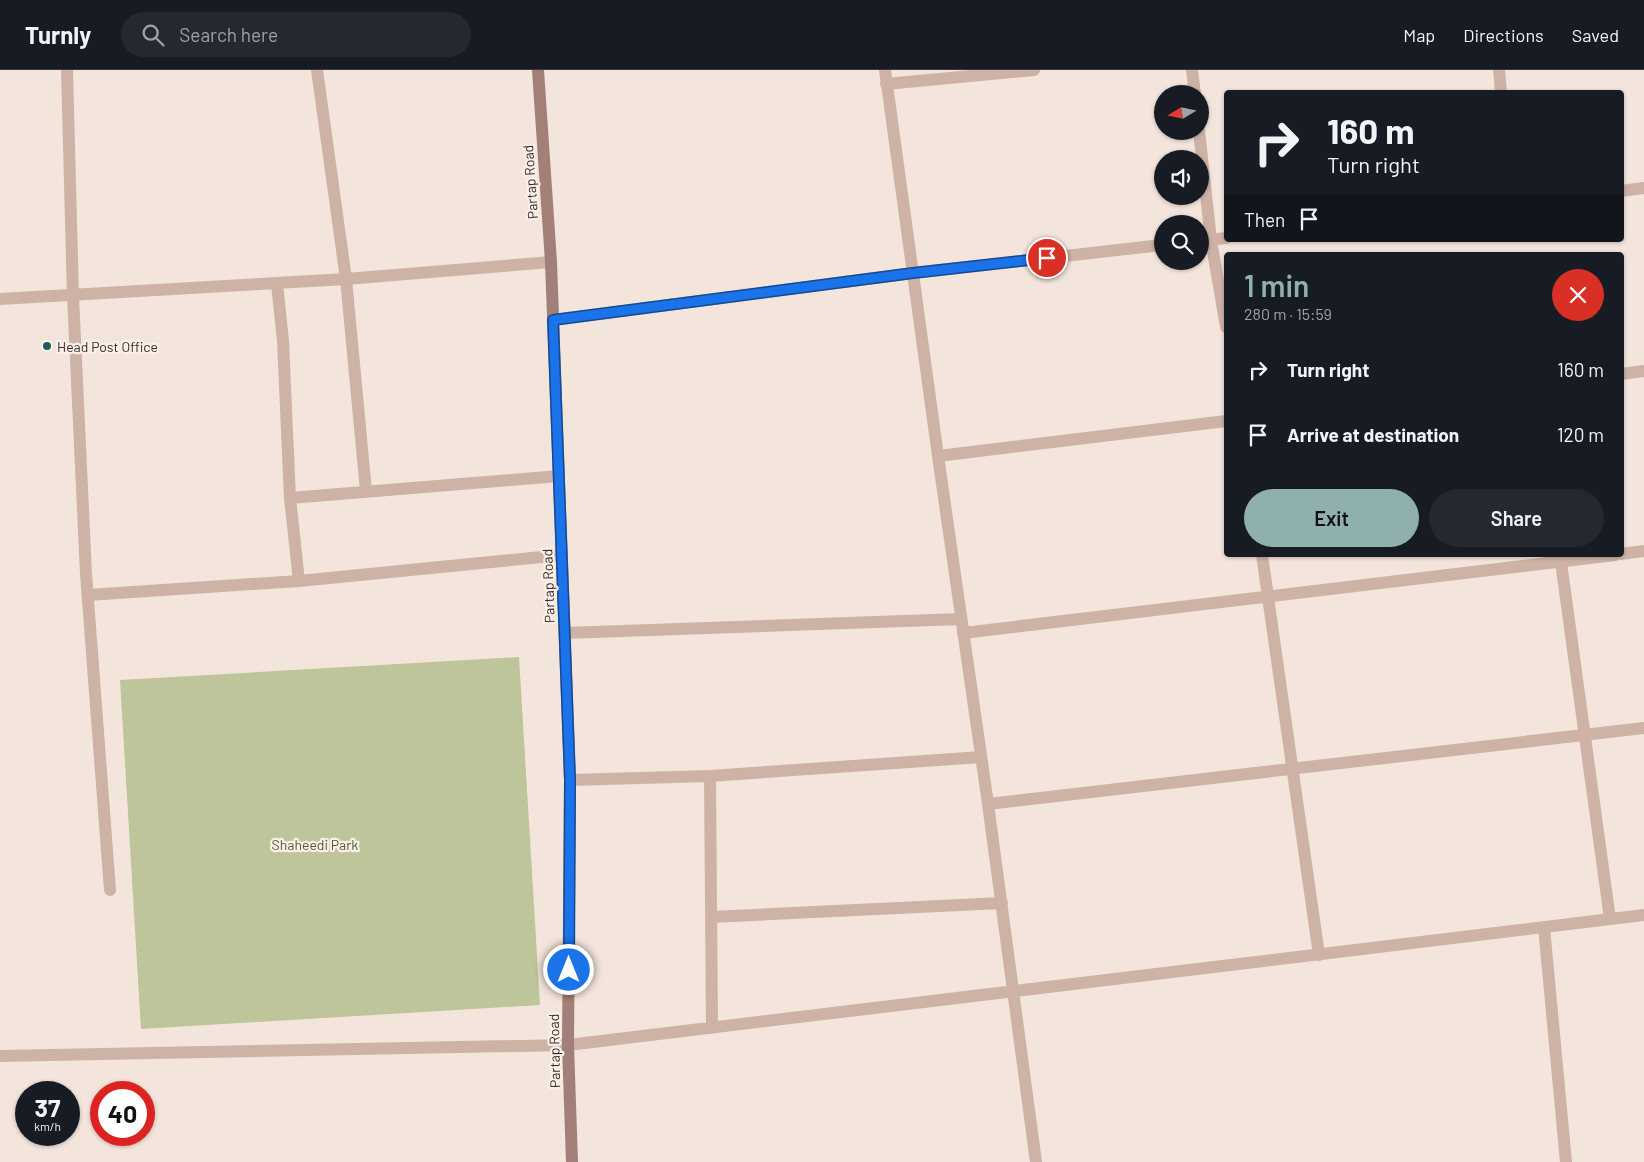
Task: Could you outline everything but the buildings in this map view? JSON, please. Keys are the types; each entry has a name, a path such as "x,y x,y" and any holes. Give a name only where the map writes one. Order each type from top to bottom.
{"street":[{"path":"67,70 73,296 88,596 110,890"},
{"path":"317,70 346,280 366,491"},
{"name":"Partap Road","path":"538,70 551,262 570,780 568,1045 572,1162"},
{"path":"885,70 961,619 982,757 1036,1162"},
{"path":"886,84 1034,70"},
{"path":"1192,70 1194,85"},
{"path":"1499,70 1501,90"},
{"path":"1199,140 1204,215"},
{"path":"1624,190 1644,188"},
{"path":"1209,240 1224,238"},
{"path":"553,320 913,273 1154,246"},
{"path":"1209,257 1224,319"},
{"path":"0,299 346,280 551,262"},
{"path":"277,284 283,341 290,498 298,581"},
{"path":"1624,374 1644,371"},
{"path":"938,456 1224,421"},
{"path":"290,498 559,476"},
{"path":"1624,554 1644,552"},
{"path":"88,596 298,581 562,555"},
{"path":"1262,557 1319,955"},
{"path":"963,633 1578,557"},
{"path":"1560,558 1610,919"},
{"path":"565,633 961,619"},
{"path":"988,804 1644,728"},
{"path":"570,780 710,776 982,757"},
{"path":"710,776 712,1028"},
{"path":"712,917 1002,903"},
{"path":"0,1056 568,1045 1644,915"},
{"path":"1544,927 1566,1162"}],"green space":[{"name":"Shaheedi Park","path":"519,657 540,1005 141,1029 120,680"}],"place":[{"name":"Head Post Office","path":"47,346"}],"route":[{"path":"569,970 570,780 553,320 913,273 1047,258"}]}
